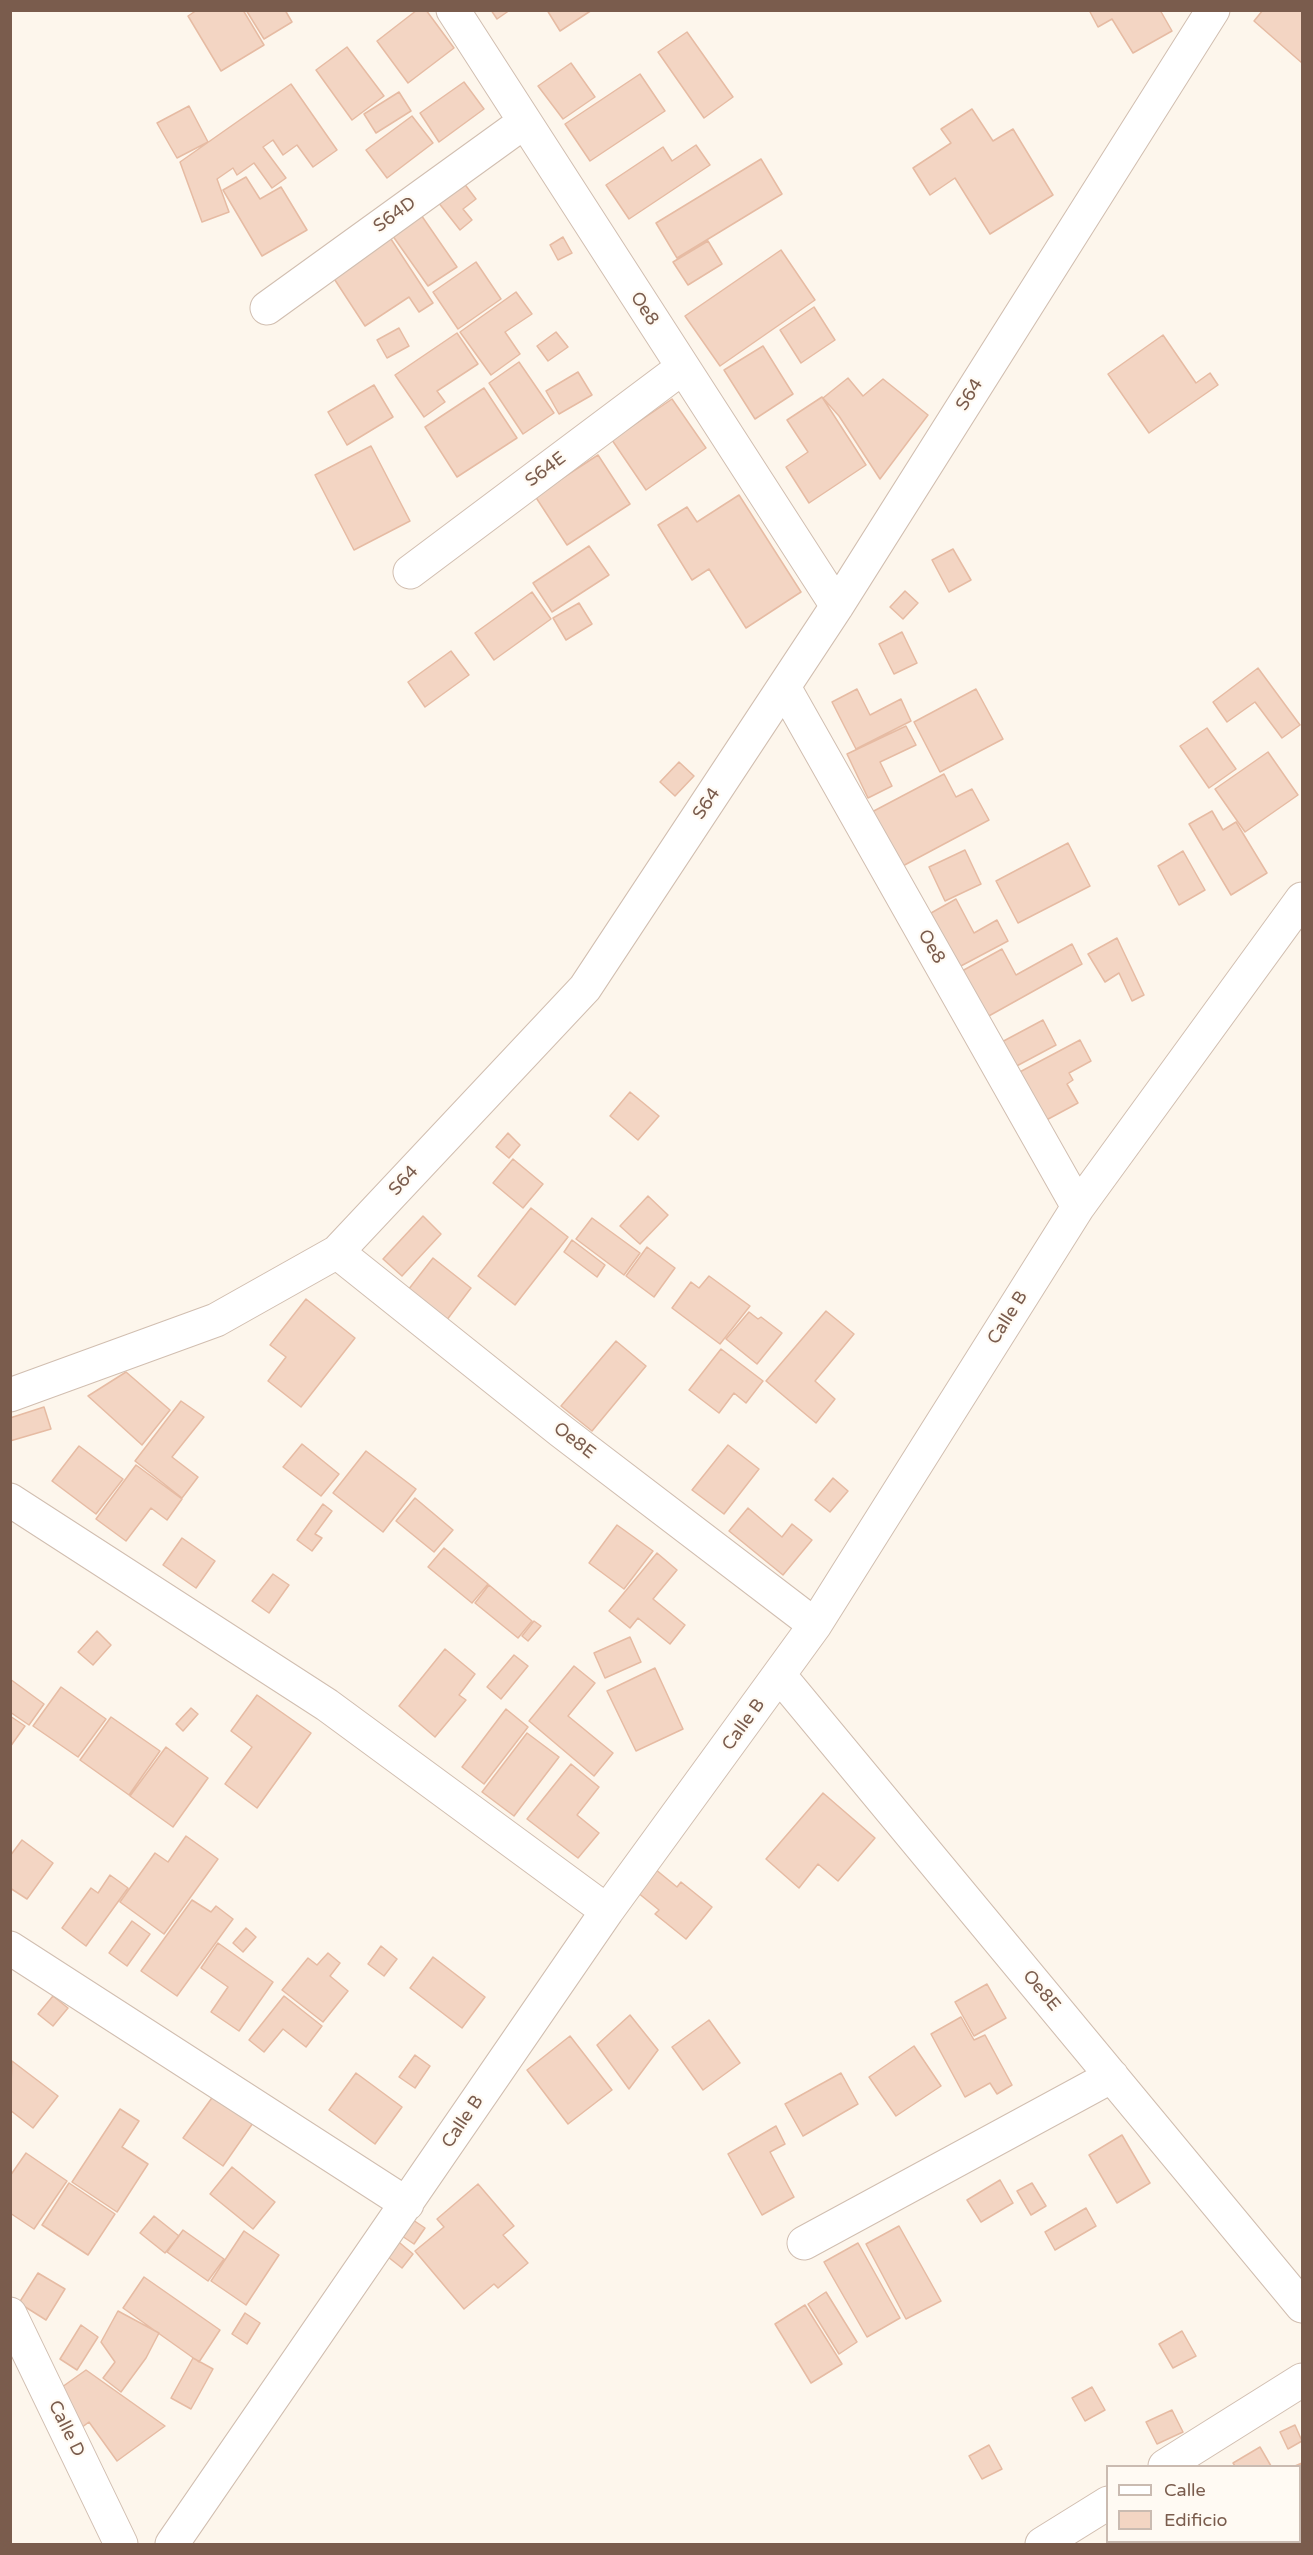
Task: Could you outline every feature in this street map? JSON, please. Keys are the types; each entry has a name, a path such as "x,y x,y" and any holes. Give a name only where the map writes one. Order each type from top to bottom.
{"street":[{"name":"Oe8","path":"453,10 523,123 837,606"},
{"name":"S64","path":"10,1395 216,1320 337,1252 585,988 837,606 1213,10"},
{"name":"S64D","path":"267,308 523,123"},
{"name":"S64E","path":"410,572 682,368"},
{"name":"Oe8","path":"784,687 1078,1207"},
{"name":"Calle B","path":"172,2544 607,1911 815,1625 1078,1207 1302,899"},
{"name":"Oe8E","path":"337,1252 561,1431 815,1625"},
{"path":"10,1500 327,1705 607,1911"},
{"name":"Oe8E","path":"780,1676 1302,2306"},
{"path":"10,1948 407,2204"},
{"path":"804,2243 1112,2076"},
{"name":"Calle D","path":"10,2314 121,2544"},
{"path":"1167,2465 1302,2380"},
{"path":"1042,2544 1106,2504"}],"building":[{"path":"197,10 243,10 264,45 221,71 188,16"},
{"path":"246,10 285,10 292,22 264,39"},
{"path":"417,10 426,10 454,48 408,83 377,41"},
{"path":"491,10 510,10 497,19"},
{"path":"547,10 592,10 560,31"},
{"path":"1089,10 1160,10 1172,31 1133,53 1112,19 1098,27"},
{"path":"1263,10 1302,10 1302,63 1254,21"},
{"path":"687,32 733,97 704,118 658,52"},
{"path":"347,47 384,96 352,120 316,70"},
{"path":"571,63 595,97 563,119 538,86"},
{"path":"640,74 665,111 590,161 565,124"},
{"path":"464,82 484,109 439,142 420,113"},
{"path":"291,84 337,150 313,167 297,145 283,155 273,140 263,147 286,178 272,188 254,163 237,175 233,168 217,179 229,212 202,222 180,162"},
{"path":"399,92 411,111 376,133 364,114"},
{"path":"189,106 208,142 177,158 157,123"},
{"path":"972,109 993,141 1013,129 1053,195 990,234 955,178 930,195 913,168 951,143 941,129"},
{"path":"412,116 433,143 387,178 366,150"},
{"path":"696,145 710,165 629,219 606,185 663,147 672,161"},
{"path":"761,159 782,194 677,258 656,223"},
{"path":"246,177 260,199 281,187 307,230 262,256 223,190"},
{"path":"463,182 476,199 463,209 472,220 460,230 438,202"},
{"path":"419,212 457,267 428,286 390,232"},
{"path":"389,236 433,303 419,312 409,297 365,326 331,274"},
{"path":"563,237 572,253 558,260 550,245"},
{"path":"708,241 722,264 688,285 673,262"},
{"path":"781,250 815,300 720,366 685,316"},
{"path":"476,262 501,299 458,329 433,292"},
{"path":"516,292 532,314 505,332 520,354 491,375 460,332"},
{"path":"814,307 835,340 801,363 780,330"},
{"path":"399,328 409,346 387,358 377,340"},
{"path":"556,332 568,347 548,361 537,346"},
{"path":"457,333 478,364 437,391 445,402 424,417 395,375"},
{"path":"1163,335 1196,383 1210,373 1218,385 1149,433 1108,374"},
{"path":"763,346 793,394 755,419 724,370"},
{"path":"519,362 554,413 523,434 489,383"},
{"path":"578,372 592,395 559,414 546,391"},
{"path":"848,378 863,396 883,379 928,415 880,479 839,416 823,398"},
{"path":"374,385 393,417 347,445 328,412"},
{"path":"484,388 517,438 457,477 425,427"},
{"path":"822,397 866,465 809,503 786,467 808,452 787,420"},
{"path":"672,399 706,448 646,490 612,440"},
{"path":"371,446 410,521 354,550 315,475"},
{"path":"598,455 630,504 567,545 535,496"},
{"path":"739,495 801,592 746,628 709,569 692,580 658,525 687,507 697,522"},
{"path":"589,546 609,575 552,612 533,583"},
{"path":"953,549 971,580 949,592 932,560"},
{"path":"905,591 918,603 903,619 890,607"},
{"path":"532,592 551,619 494,660 475,633"},
{"path":"579,603 592,624 566,640 553,618"},
{"path":"902,632 917,663 894,674 879,644"},
{"path":"451,651 469,675 425,707 408,682"},
{"path":"1258,668 1300,725 1282,738 1255,702 1227,722 1213,702"},
{"path":"857,689 870,715 901,699 911,721 856,749 832,702"},
{"path":"976,689 1003,739 940,772 914,722"},
{"path":"906,726 916,745 880,762 892,786 868,798 847,754"},
{"path":"1207,728 1236,769 1209,788 1180,746"},
{"path":"1268,752 1298,795 1245,832 1215,789"},
{"path":"679,762 694,776 675,796 660,782"},
{"path":"944,774 956,797 972,789 989,820 899,868 870,813"},
{"path":"1212,811 1223,830 1236,822 1267,873 1231,895 1189,824"},
{"path":"1068,843 1090,886 1018,923 996,881"},
{"path":"965,850 981,884 945,901 929,867"},
{"path":"1183,851 1205,890 1179,905 1158,866"},
{"path":"956,899 974,933 997,920 1008,941 959,967 931,913"},
{"path":"1117,938 1144,995 1132,1001 1119,973 1105,982 1088,954"},
{"path":"1072,944 1082,964 987,1017 962,971 1002,949 1016,975"},
{"path":"1043,1020 1056,1045 1011,1069 998,1044"},
{"path":"1080,1040 1091,1061 1069,1073 1073,1080 1067,1084 1078,1103 1039,1124 1014,1075"},
{"path":"630,1092 659,1116 638,1140 610,1116"},
{"path":"508,1133 520,1145 509,1158 496,1147"},
{"path":"513,1159 543,1184 523,1208 493,1183"},
{"path":"648,1196 668,1215 640,1244 620,1226"},
{"path":"531,1208 568,1237 515,1305 478,1276"},
{"path":"423,1216 441,1234 402,1276 383,1259"},
{"path":"592,1218 640,1253 624,1275 576,1239"},
{"path":"572,1240 605,1265 597,1277 564,1252"},
{"path":"647,1247 675,1268 654,1297 626,1276"},
{"path":"433,1258 471,1288 440,1329 401,1299"},
{"path":"709,1276 750,1306 720,1344 672,1308 691,1282 699,1288"},
{"path":"306,1299 355,1338 301,1407 268,1381 286,1357 270,1345"},
{"path":"826,1311 854,1334 815,1381 835,1399 816,1423 766,1381"},
{"path":"749,1312 758,1319 761,1317 782,1333 757,1364 726,1339"},
{"path":"616,1341 646,1366 592,1431 561,1406"},
{"path":"721,1349 763,1381 746,1403 734,1393 719,1413 689,1390"},
{"path":"126,1372 170,1410 142,1445 88,1396"},
{"path":"181,1401 204,1417 172,1457 198,1477 182,1498 135,1461"},
{"path":"44,1407 51,1429 10,1441 10,1418"},
{"path":"302,1444 339,1474 321,1496 283,1467"},
{"path":"728,1445 759,1469 724,1514 692,1490"},
{"path":"79,1446 123,1479 96,1514 52,1481"},
{"path":"366,1451 416,1489 383,1532 333,1493"},
{"path":"136,1465 182,1499 167,1520 151,1508 126,1541 96,1519"},
{"path":"833,1478 848,1491 830,1512 815,1500"},
{"path":"415,1498 453,1530 434,1552 396,1521"},
{"path":"323,1504 332,1511 315,1534 322,1538 312,1551 297,1540"},
{"path":"748,1508 782,1537 792,1524 812,1540 783,1575 729,1531"},
{"path":"617,1525 653,1551 624,1589 589,1563"},
{"path":"182,1538 215,1561 196,1588 163,1565"},
{"path":"444,1548 488,1584 472,1603 428,1567"},
{"path":"657,1553 677,1570 653,1599 685,1625 670,1644 638,1618 630,1628 609,1611"},
{"path":"273,1574 289,1585 269,1613 252,1601"},
{"path":"489,1585 532,1621 518,1638 475,1603"},
{"path":"534,1621 541,1626 528,1641 522,1636"},
{"path":"97,1631 111,1645 93,1665 78,1652"},
{"path":"630,1637 641,1662 605,1678 594,1653"},
{"path":"445,1649 475,1674 459,1695 466,1700 435,1737 399,1706"},
{"path":"514,1655 528,1666 501,1699 487,1687"},
{"path":"574,1666 595,1683 568,1716 613,1753 594,1776 529,1721"},
{"path":"655,1668 683,1729 636,1751 607,1691"},
{"path":"10,1679 44,1704 29,1725 10,1712"},
{"path":"61,1687 106,1719 78,1757 33,1726"},
{"path":"257,1695 311,1733 257,1808 225,1784 252,1747 231,1731"},
{"path":"191,1708 198,1714 183,1731 176,1724"},
{"path":"506,1709 528,1727 484,1784 462,1767"},
{"path":"10,1716 25,1726 10,1747"},
{"path":"111,1717 160,1751 129,1795 80,1760"},
{"path":"527,1733 559,1757 514,1816 482,1792"},
{"path":"166,1747 208,1778 173,1827 130,1796"},
{"path":"571,1764 599,1787 577,1815 599,1833 578,1858 527,1819"},
{"path":"823,1793 875,1838 838,1881 818,1864 799,1888 766,1859"},
{"path":"186,1836 218,1859 164,1934 120,1902 155,1853 168,1862"},
{"path":"22,1840 53,1863 27,1899 10,1888 10,1856"},
{"path":"655,1869 677,1887 681,1882 712,1907 686,1939 655,1914 659,1910 637,1892"},
{"path":"110,1875 128,1888 86,1946 62,1928 91,1888 98,1893"},
{"path":"192,1900 211,1912 216,1906 233,1919 177,1996 141,1971"},
{"path":"132,1921 150,1934 127,1966 109,1953"},
{"path":"246,1928 256,1937 243,1952 233,1943"},
{"path":"218,1943 273,1982 239,2031 211,2012 228,1987 201,1968"},
{"path":"381,1946 397,1959 384,1976 368,1964"},
{"path":"328,1953 340,1963 330,1976 348,1991 323,2022 282,1990 308,1958 317,1965"},
{"path":"433,1957 485,1997 462,2028 410,1988"},
{"path":"987,1984 1006,2018 974,2036 955,2002"},
{"path":"53,1996 68,2008 53,2026 38,2014"},
{"path":"284,1996 322,2026 306,2047 283,2029 264,2052 249,2040"},
{"path":"630,2015 658,2050 629,2089 597,2045"},
{"path":"961,2017 974,2040 985,2035 1012,2085 997,2094 990,2083 965,2097 931,2034"},
{"path":"709,2020 740,2063 703,2090 672,2047"},
{"path":"570,2036 612,2090 568,2124 527,2070"},
{"path":"914,2046 941,2086 896,2116 869,2077"},
{"path":"415,2055 430,2066 415,2088 399,2077"},
{"path":"12,2061 58,2096 33,2128 10,2110"},
{"path":"356,2073 402,2107 375,2144 329,2110"},
{"path":"841,2073 858,2104 803,2136 785,2104"},
{"path":"214,2095 253,2123 223,2166 183,2138"},
{"path":"120,2109 139,2121 122,2147 148,2164 117,2212 72,2182"},
{"path":"776,2126 785,2144 770,2152 794,2197 762,2215 728,2154"},
{"path":"1122,2135 1150,2183 1117,2203 1089,2155"},
{"path":"26,2153 67,2181 34,2229 10,2213 10,2176"},
{"path":"232,2167 275,2202 253,2229 210,2194"},
{"path":"1000,2180 1013,2203 981,2222 967,2200"},
{"path":"69,2183 115,2214 88,2255 42,2225"},
{"path":"1032,2183 1046,2206 1031,2215 1017,2191"},
{"path":"478,2184 514,2226 503,2235 528,2263 498,2288 494,2284 464,2309 415,2251 444,2227 437,2219"},
{"path":"1086,2208 1096,2226 1055,2250 1045,2232"},
{"path":"154,2216 179,2236 165,2253 140,2233"},
{"path":"413,2220 425,2228 414,2244 402,2236"},
{"path":"899,2226 941,2301 906,2319 866,2244"},
{"path":"183,2230 224,2259 208,2281 167,2252"},
{"path":"244,2231 279,2255 246,2305 211,2281"},
{"path":"394,2238 413,2254 402,2268 383,2253"},
{"path":"858,2243 900,2318 867,2337 824,2262"},
{"path":"38,2273 65,2289 46,2320 19,2303"},
{"path":"144,2277 220,2330 199,2362 123,2308"},
{"path":"826,2292 857,2342 839,2354 808,2304"},
{"path":"805,2305 842,2364 811,2383 775,2324"},
{"path":"118,2311 159,2333 146,2358 121,2392 103,2378 115,2362 101,2342"},
{"path":"245,2313 260,2323 247,2344 232,2334"},
{"path":"81,2325 98,2337 77,2370 60,2359"},
{"path":"1182,2331 1196,2356 1173,2368 1159,2344"},
{"path":"193,2358 213,2369 191,2409 171,2398"},
{"path":"86,2370 165,2426 117,2461 89,2422 81,2428 55,2392"},
{"path":"1092,2387 1105,2410 1085,2421 1072,2398"},
{"path":"1172,2410 1183,2432 1157,2444 1146,2422"},
{"path":"1295,2425 1302,2441 1288,2449 1280,2432"},
{"path":"989,2445 1002,2469 982,2479 969,2456"},
{"path":"1260,2447 1270,2465 1234,2465 1233,2463"},
{"path":"1302,2463 1302,2489 1301,2465 1297,2465"},
{"path":"1190,2543 1240,2544 1190,2544"},
{"path":"1295,2543 1296,2544 1263,2544"}]}
